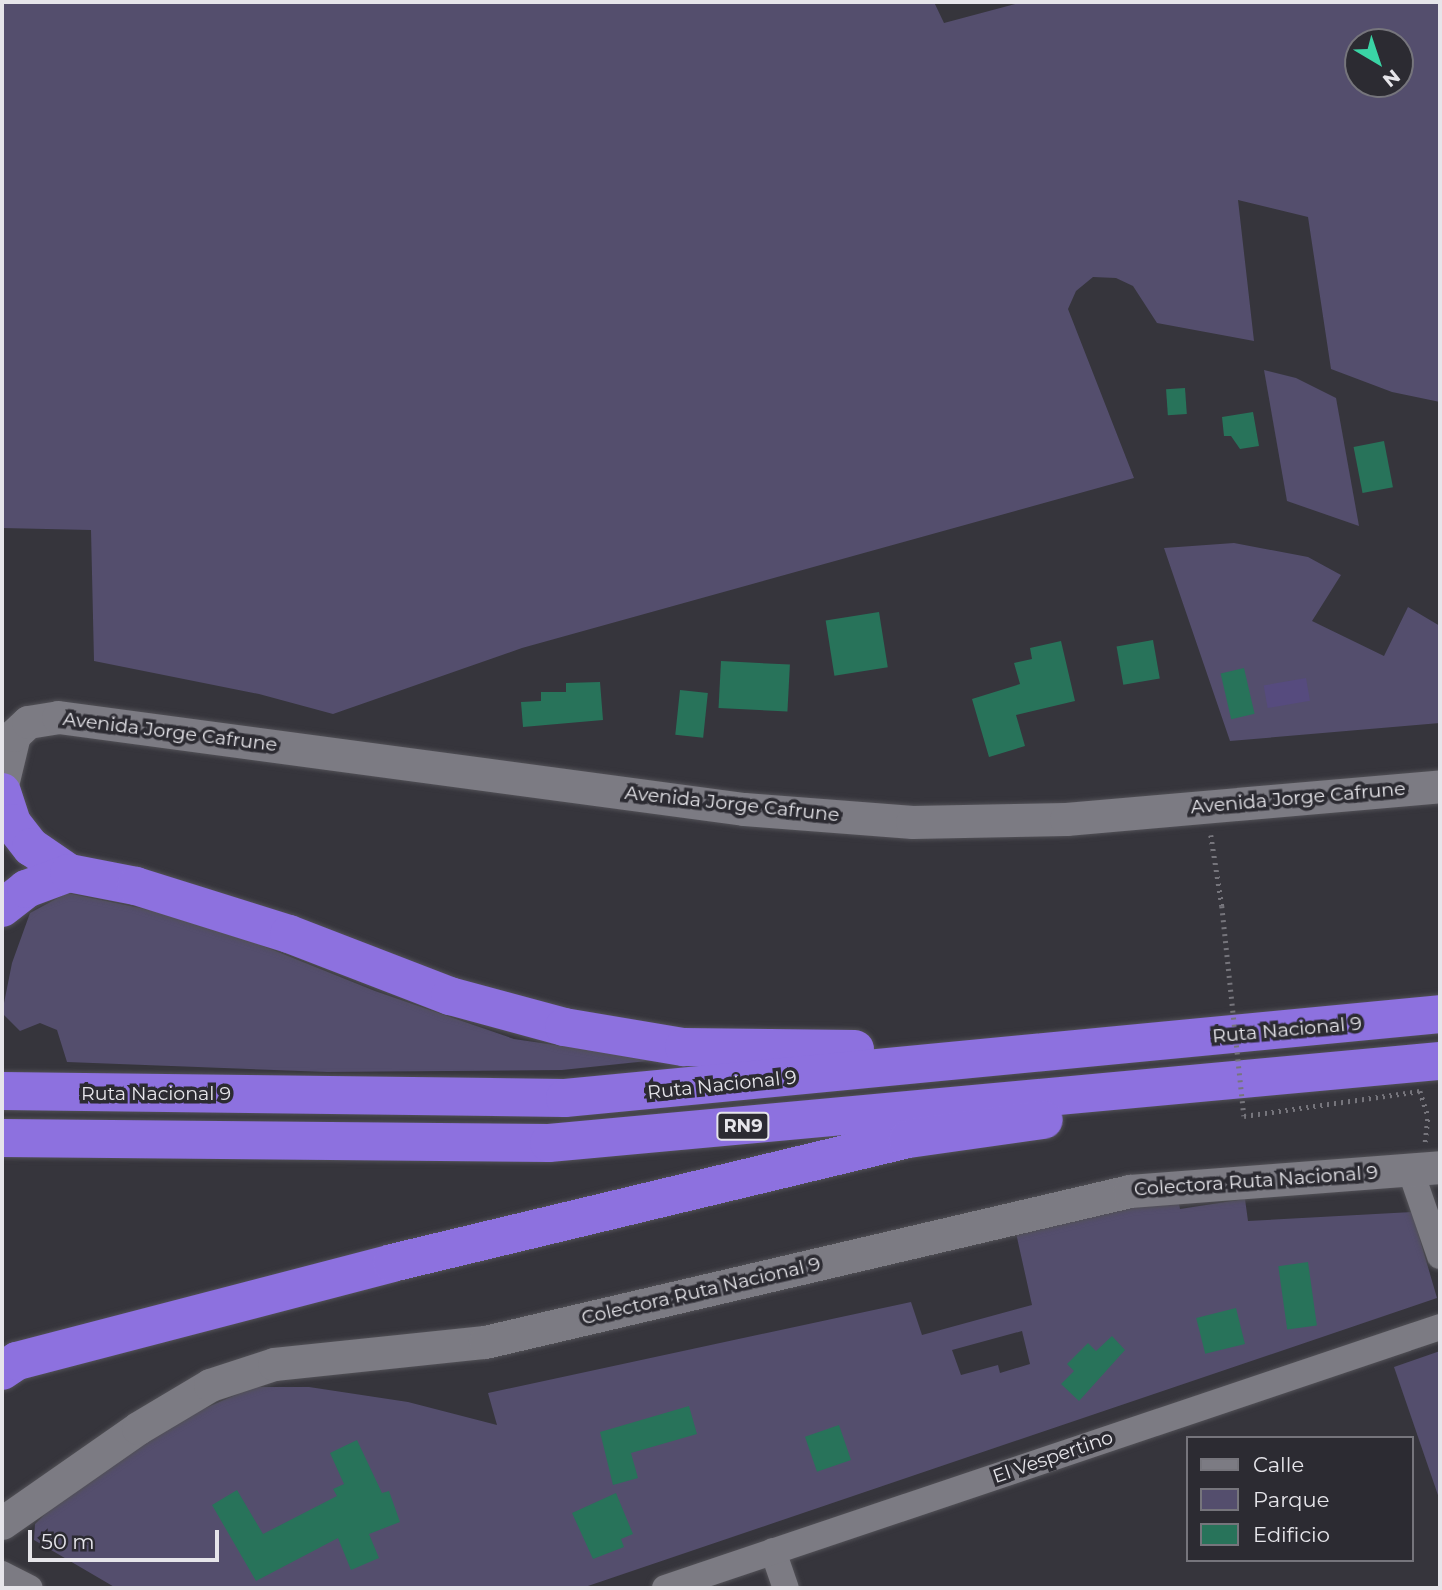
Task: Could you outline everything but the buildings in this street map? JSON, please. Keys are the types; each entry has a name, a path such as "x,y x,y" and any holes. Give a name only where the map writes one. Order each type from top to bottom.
{"highway":[{"path":"2,792 12,823 31,847 69,873 136,886 289,934 450,996 564,1027 684,1048 777,1051 1137,1043"},
{"path":"2,908 26,889 69,873"},
{"name":"Ruta Nacional 9","path":"2,1091 48,1094 565,1098 1440,1014"},
{"name":"RN9","path":"2,1138 43,1142 548,1143 1440,1061"},
{"path":"2,1371 17,1361 56,1350 391,1263 908,1139 1137,1109 1269,1077"},
{"path":"2,1341 56,1350"}],"street":[{"name":"Avenida Jorge Cafrune","path":"15,721 58,718 135,726 744,809 886,820 1066,819 1440,786"},
{"path":"2,785 15,721"},
{"path":"1425,1168 1440,1256"},
{"name":"Colectora Ruta Nacional 9","path":"2,1523 138,1428 210,1385 274,1364 485,1342 1130,1191 1425,1168"},
{"name":"El Vespertino","path":"665,1588 1440,1326"},
{"path":"773,1551 786,1588"},
{"path":"2,1574 30,1588"}],"path":[{"path":"1206,805 1222,906 1244,1116 1420,1091 1427,1115"}],"green space":[{"path":"2,2 934,2 944,23 1023,2 1440,2 1440,402 1392,392 1331,369 1308,217 1238,200 1254,341 1157,323 1133,286 1116,278 1093,277 1076,291 1068,309 1134,478 522,648 333,714 259,694 94,661 91,530 2,528"},
{"path":"1264,370 1296,378 1336,398 1359,526 1287,501"},
{"path":"1234,543 1308,557 1341,575 1312,621 1384,656 1408,607 1440,626 1440,723 1230,741 1164,548"},
{"path":"67,893 199,920 375,991 514,1039 657,1060 562,1070 327,1072 67,1062 57,1030 40,1023 20,1031 2,1013 12,963 30,913"},
{"path":"1177,1193 1180,1209 1245,1199 1248,1221 1412,1212 1437,1298 582,1588 116,1588 34,1540 35,1524 54,1505 180,1419 254,1387 309,1387 408,1402 497,1425 488,1393 911,1302 922,1335 1032,1305 1016,1233","holes":["1022,1331 1030,1364 1000,1373 998,1365 961,1375 952,1350"]},
{"path":"1440,1351 1440,1501 1394,1367"}],"shaded area":[{"path":"1306,678 1310,701 1268,708 1264,685"}]}
